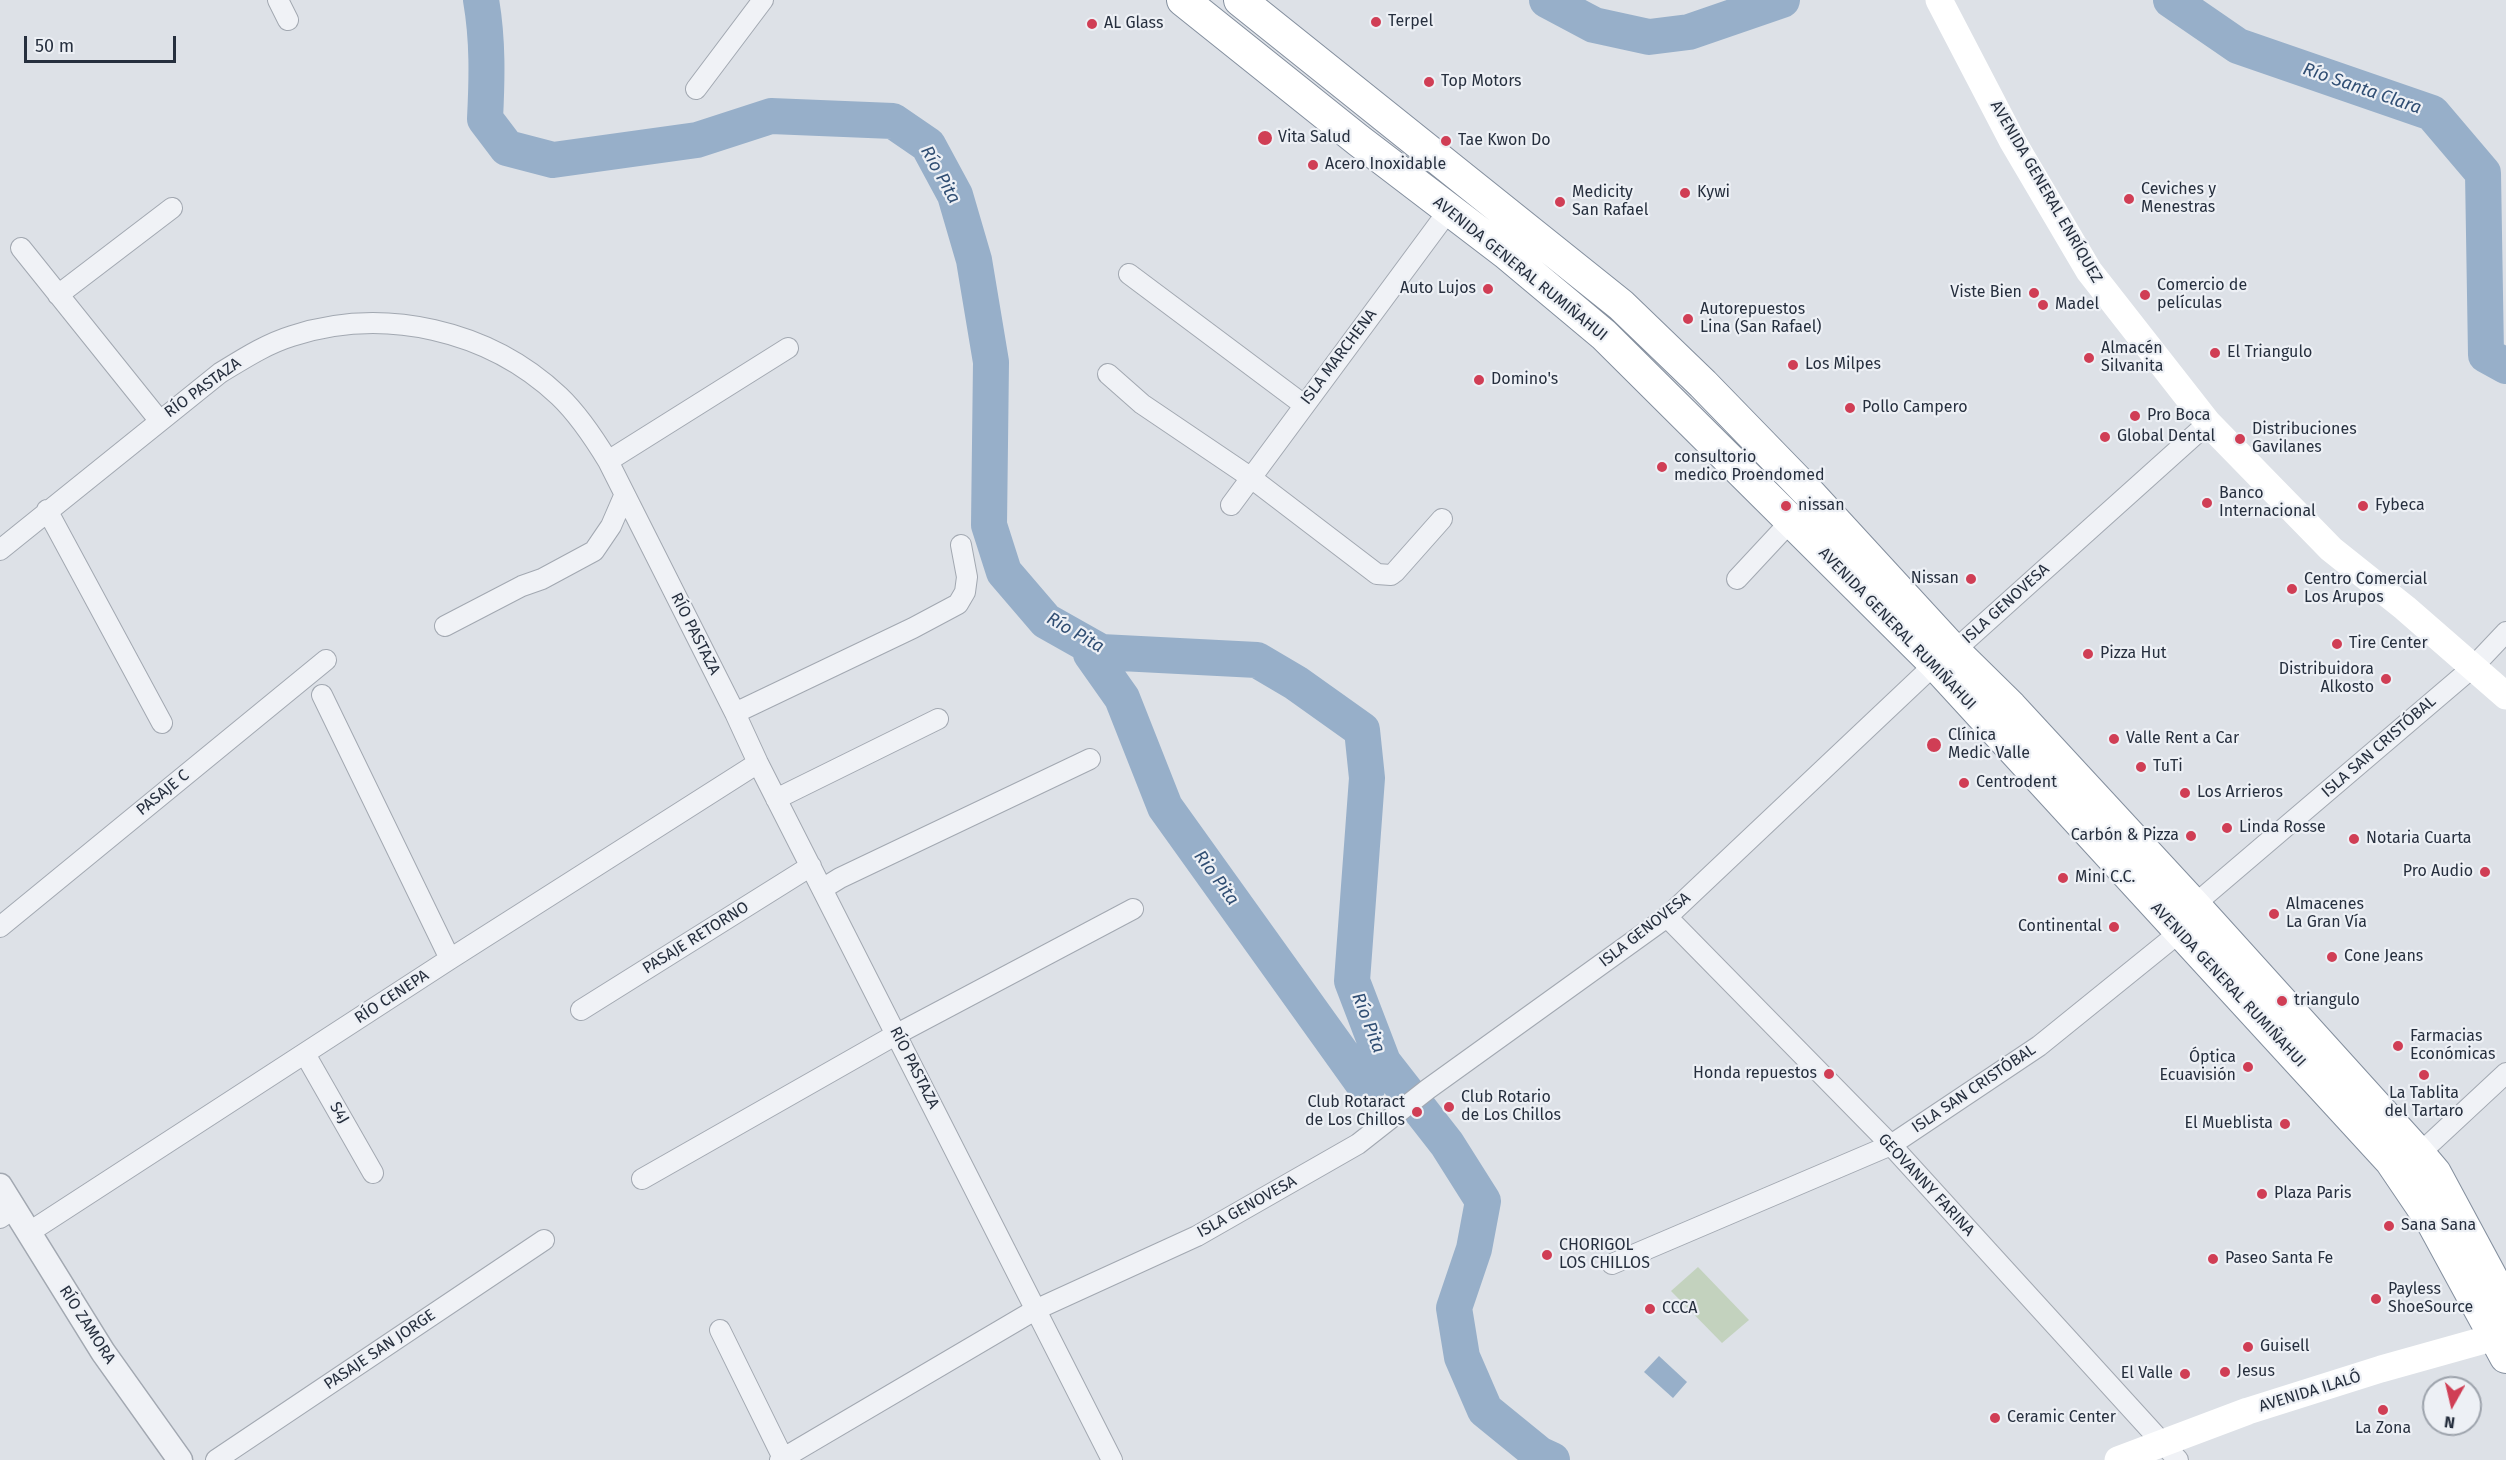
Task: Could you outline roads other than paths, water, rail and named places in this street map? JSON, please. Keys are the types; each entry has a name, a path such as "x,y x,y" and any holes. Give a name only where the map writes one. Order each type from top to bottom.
{"highway":[{"name":"AVENIDA GENERAL RUMIÑAHUI","path":"1183,0 1506,253 1604,335 1791,521 1945,658 2011,706 2419,1154 2440,1182 2506,1305"},
{"name":"AVENIDA GENERAL RUMIÑAHUI","path":"1240,0 1621,305 1703,384 1807,491 1945,658 2180,932 2391,1161 2433,1223 2502,1343"}],"main road":[{"name":"AVENIDA GENERAL ENRÍQUEZ","path":"1939,0 2013,142 2089,271 2208,423 2331,549 2405,608 2506,696"},
{"name":"AVENIDA ILALÓ","path":"2118,1460 2170,1452 2248,1411 2381,1370 2502,1343"}],"street":[{"path":"278,0 288,20"},
{"path":"696,88 763,0"},
{"path":"58,295 172,208"},
{"name":"ISLA MARCHENA","path":"1231,505 1449,210"},
{"path":"21,249 159,420"},
{"path":"1129,274 1304,405"},
{"name":"RÍO PASTAZA","path":"0,550 220,373 254,352 292,336 332,326 353,324 414,326 454,335 492,350 527,371 559,396 586,427 608,461 776,799 1112,1460"},
{"path":"608,461 788,348"},
{"path":"1108,374 1142,404 1250,477 1382,576 1395,572 1442,519"},
{"name":"ISLA GENOVESA","path":"782,1459 1035,1310 1197,1236 1358,1144 1428,1089 1667,917 1945,658 2208,423"},
{"path":"445,627 522,586 542,579 594,550 611,526 624,496"},
{"path":"47,510 162,723"},
{"path":"1737,579 1791,521"},
{"path":"735,713 913,628 958,604 965,592 967,578 961,545"},
{"name":"ISLA SAN CRISTÓBAL","path":"2194,905 2472,668 2506,632"},
{"name":"PASAJE C","path":"0,927 326,660"},
{"path":"322,695 450,959"},
{"path":"776,799 938,719"},
{"path":"822,889 840,878 1090,759"},
{"name":"RÍO CENEPA","path":"28,1233 450,959 758,763"},
{"name":"PASAJE RETORNO","path":"581,1010 811,866"},
{"path":"642,1179 897,1034 1133,909"},
{"name":"GEOVANNY FARINA","path":"1667,917 1891,1145 2170,1452"},
{"name":"ISLA SAN CRISTÓBAL","path":"1612,1264 1891,1145 2039,1046 2180,932"},
{"name":"S4J","path":"305,1054 373,1173"},
{"path":"2419,1154 2506,1073"},
{"name":"RÍO ZAMORA","path":"0,1186 7,1213 28,1233 103,1352 180,1460"},
{"name":"PASAJE SAN JORGE","path":"216,1460 544,1240"},
{"path":"720,1330 782,1459"}],"water":[{"path":"1659,1356 1687,1382 1673,1398 1644,1372"}],"waterway":[{"name":"Río Pita","path":"481,0 485,30 485,119 507,148 553,160 697,140 771,116 893,121 928,145 955,195 974,260 991,362 989,525 1004,572 1046,621 1101,652 1257,660 1296,683 1362,730 1367,778 1352,981 1383,1062 1447,1144 1483,1201 1474,1249 1454,1308 1462,1357 1485,1410 1539,1454 1552,1460"},
{"name":"Río Santa Clara","path":"1547,0 1594,25 1649,37 1689,32 1782,0"},
{"name":"Río Santa Clara","path":"2171,0 2238,46 2432,113 2483,173 2486,355 2506,366"},
{"name":"Rio Pita","path":"1091,654 1122,698 1165,807 1367,1089"}],"place":[{"name":"Terpel","path":"1376,22"},
{"name":"AL Glass","path":"1092,24"},
{"name":"Top Motors","path":"1429,82"},
{"name":"Vita Salud","path":"1265,138"},
{"name":"Tae Kwon Do","path":"1446,141"},
{"name":"Acero Inoxidable","path":"1313,165"},
{"name":"Kywi","path":"1685,193"},
{"name":"Ceviches y Menestras","path":"2129,199"},
{"name":"Medicity San Rafael","path":"1560,202"},
{"name":"Auto Lujos","path":"1488,289"},
{"name":"Viste Bien","path":"2034,293"},
{"name":"Comercio de películas","path":"2145,295"},
{"name":"Madel","path":"2043,305"},
{"name":"Autorepuestos Lina (San Rafael)","path":"1688,319"},
{"name":"El Triangulo","path":"2215,353"},
{"name":"Almacén Silvanita","path":"2089,358"},
{"name":"Los Milpes","path":"1793,365"},
{"name":"Domino's","path":"1479,380"},
{"name":"Pollo Campero","path":"1850,408"},
{"name":"Pro Boca","path":"2135,416"},
{"name":"Global Dental","path":"2105,437"},
{"name":"Distribuciones Gavilanes","path":"2240,439"},
{"name":"consultorio medico Proendomed","path":"1662,467"},
{"name":"Banco Internacional","path":"2207,503"},
{"name":"nissan","path":"1786,506"},
{"name":"Fybeca","path":"2363,506"},
{"name":"Nissan","path":"1971,579"},
{"name":"Centro Comercial Los Arupos","path":"2292,589"},
{"name":"Tire Center","path":"2337,644"},
{"name":"Pizza Hut","path":"2088,654"},
{"name":"Distribuidora Alkosto","path":"2386,679"},
{"name":"Valle Rent a Car","path":"2114,739"},
{"name":"Clínica Medic Valle","path":"1934,745"},
{"name":"TuTi","path":"2141,767"},
{"name":"Centrodent","path":"1964,783"},
{"name":"Los Arrieros","path":"2185,793"},
{"name":"Linda Rosse","path":"2227,828"},
{"name":"Carbón & Pizza","path":"2191,836"},
{"name":"Notaria Cuarta","path":"2354,839"},
{"name":"Pro Audio","path":"2485,872"},
{"name":"Mini C.C.","path":"2063,878"},
{"name":"Almacenes La Gran Vía","path":"2274,914"},
{"name":"Continental","path":"2114,927"},
{"name":"Cone Jeans","path":"2332,957"},
{"name":"triangulo","path":"2282,1001"},
{"name":"Farmacias Económicas","path":"2398,1046"},
{"name":"Óptica Ecuavisión","path":"2248,1067"},
{"name":"Honda repuestos","path":"1829,1074"},
{"name":"La Tablita del Tartaro","path":"2424,1075"},
{"name":"Club Rotario de Los Chillos","path":"1449,1107"},
{"name":"Club Rotaract de Los Chillos","path":"1417,1112"},
{"name":"El Mueblista","path":"2285,1124"},
{"name":"Plaza Paris","path":"2262,1194"},
{"name":"Sana Sana","path":"2389,1226"},
{"name":"CHORIGOL LOS CHILLOS","path":"1547,1255"},
{"name":"Paseo Santa Fe","path":"2213,1259"},
{"name":"Payless ShoeSource","path":"2376,1299"},
{"name":"CCCA","path":"1650,1309"},
{"name":"Guisell","path":"2248,1347"},
{"name":"Jesus","path":"2225,1372"},
{"name":"El Valle","path":"2185,1374"},
{"name":"La Zona","path":"2383,1410"},
{"name":"Ceramic Center","path":"1995,1418"}]}
